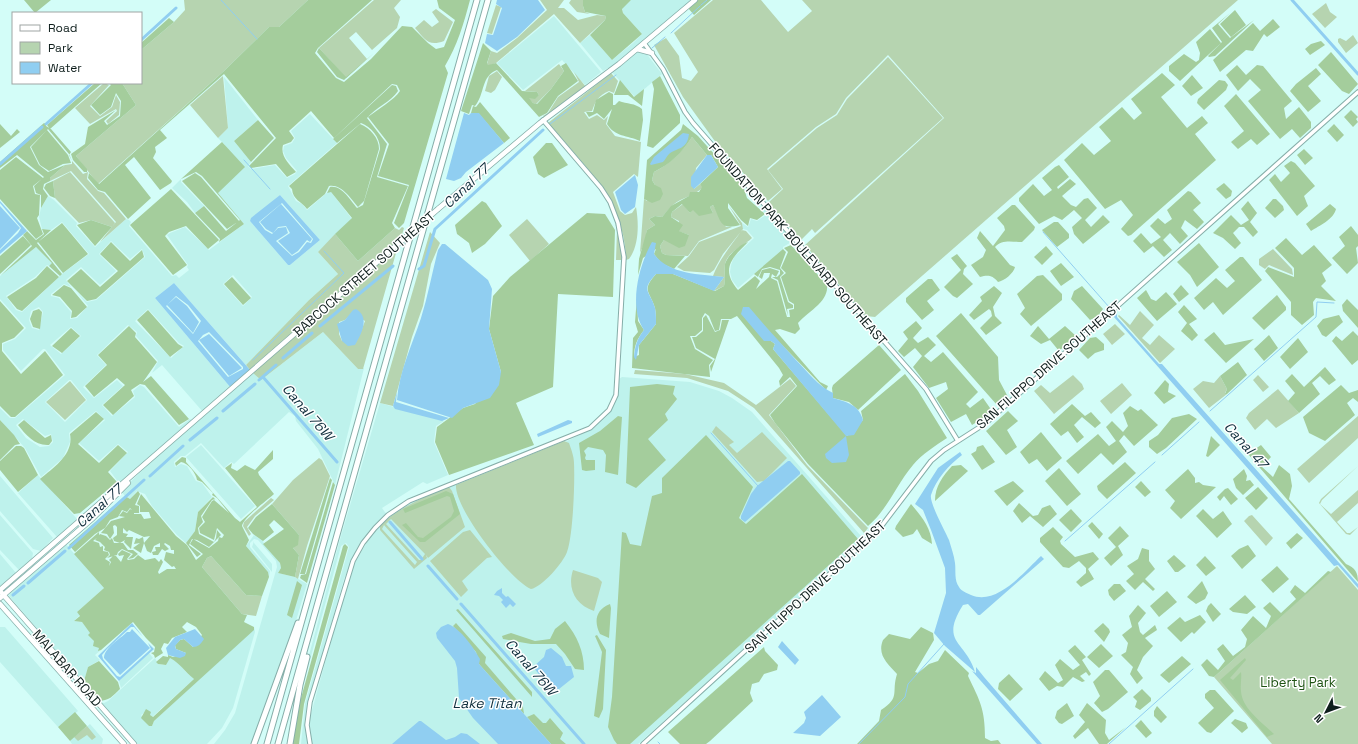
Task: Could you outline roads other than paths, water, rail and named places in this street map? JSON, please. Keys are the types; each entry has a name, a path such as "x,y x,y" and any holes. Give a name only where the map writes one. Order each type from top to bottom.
{"highway":[{"path":"267,744 477,0"},
{"path":"278,744 319,605 488,0"},
{"path":"290,744 300,685 317,620 319,605"},
{"path":"254,744 299,620 306,606"}],"main road":[{"name":"BABCOCK STREET SOUTHEAST","path":"1,594 93,518 149,462 438,209 543,120 644,44 695,0"},
{"path":"637,49 652,53"},
{"name":"MALABAR ROAD","path":"1,594 134,744"},
{"name":"MALABAR ROAD","path":"0,604 124,744"},
{"path":"56,666 69,671"}],"street":[{"name":"FOUNDATION PARK BOULEVARD SOUTHEAST","path":"644,44 663,69 685,112 693,123 926,389 958,441"},
{"name":"SAN FILIPPO DRIVE SOUTHEAST","path":"644,744 880,528 931,460 986,423 1358,92"},
{"path":"310,744 308,725 310,702 346,578 357,552 372,531 393,511 420,496 590,428 609,410 616,395 624,274 624,257 620,230 614,212 601,188 543,120"}],"water":[{"path":"497,0 538,0 545,10 517,37 497,51 485,43 487,34 493,35 502,8 496,4"},
{"path":"464,113 469,115 471,113 479,113 504,143 466,172 461,178 454,181 446,179"},
{"path":"683,133 689,134 684,146 669,154 663,162 650,164 654,157"},
{"path":"707,155 711,155 718,167 694,189 691,186 691,177"},
{"path":"635,175 638,185 635,207 625,214 621,210 615,192"},
{"path":"280,195 320,240 290,265 288,265 250,221 251,218","holes":["282,203 313,239 311,243 307,242 299,252 292,256 276,241 288,233 286,227 278,228 272,234 265,230 259,222"]},
{"path":"0,201 27,231 0,254 0,250 18,233 21,228 0,203"},
{"path":"281,204 312,239 310,242 307,240 298,251 292,255 278,241 290,233 286,226 278,227 273,233 266,229 260,222"},
{"path":"0,206 20,228 0,249"},
{"path":"652,242 656,243 654,254 668,266 677,270 695,274 724,277 714,291 673,274 656,274 648,284 647,288 655,308 656,324 639,345 636,360 634,357 636,346 644,330 639,320 637,309 637,286 643,262"},
{"path":"442,244 445,244 488,280 492,289 489,329 501,372 499,385 490,398 463,408 452,418 397,400 400,379 421,318 438,250"},
{"path":"174,283 251,371 231,388 155,298","holes":["176,296 188,305 201,321 193,334 166,306","209,332 243,367 243,369 228,377 198,341 203,335"]},
{"path":"176,297 187,306 199,322 193,333 167,305"},
{"path":"743,307 749,307 813,378 833,393 833,398 852,405 859,411 863,420 854,435 846,436 773,349 775,344 771,341 764,341 741,314"},
{"path":"356,309 363,316 363,326 355,345 348,346 342,341 337,324 345,320 353,310"},
{"path":"1117,313 1117,317 1159,364 1162,364 1358,584 1358,588 1338,565 1334,566 1114,317"},
{"path":"209,334 242,368 229,376 199,340"},
{"path":"397,392 396,402 449,418 442,421 395,409 393,406"},
{"path":"568,420 572,421 572,423 538,437 537,434"},
{"path":"846,436 849,455 846,462 832,463 826,458 825,454"},
{"path":"960,452 962,455 952,463 936,483 931,499 949,540 955,560 956,581 960,588 964,592 971,595 981,597 991,596 1009,586 1041,556 1044,559 980,615 978,615 968,604 963,605 953,627 954,635 971,662 975,672 945,646 934,633 946,593 945,568 923,510 915,504 938,468"},
{"path":"788,461 790,461 800,472 800,474 745,522 741,519 751,494 757,486"},
{"path":"502,588 502,593 506,597 508,596 516,604 513,607 510,604 506,608 501,602 503,600 499,596 494,595"},
{"path":"132,623 143,637 134,627 131,627 102,655 103,659 117,676 120,677 151,649 148,643 154,649 119,681 98,656"},
{"name":"Lake Titan","path":"448,624 458,630 466,639 480,659 479,664 551,744 498,744 473,718 459,698 457,668 455,661 437,638 436,633 441,627"},
{"path":"132,629 150,648 120,675 104,658 105,654 113,644"},
{"path":"195,629 204,639 201,644 193,647 184,639 180,640 175,646 176,649 186,653 185,656 180,658 168,655 166,648 175,637"},
{"path":"782,641 799,660 795,665 778,647"},
{"path":"551,648 562,657 566,666 571,666 574,677 554,693 533,667 544,657 546,650"},
{"path":"976,667 1042,744 1037,744 972,671 976,673"},
{"path":"822,695 841,717 820,736 793,733 804,723 806,718 804,712"},
{"name":"Lake Titan","path":"419,721 446,740 461,733 467,734 480,744 392,744"}],"waterway":[{"path":"221,0 257,39"},
{"path":"701,5 707,0"},
{"path":"1292,0 1358,74"},
{"path":"671,33 700,6"},
{"path":"142,39 176,8"},
{"path":"652,48 665,37"},
{"path":"550,124 616,75"},
{"path":"46,124 91,84"},
{"path":"0,164 42,127"},
{"name":"Canal 77","path":"419,269 424,266 435,229 543,130"},
{"path":"244,160 270,189"},
{"path":"1043,232 1109,307"},
{"path":"253,360 344,273 324,251"},
{"name":"Canal 77","path":"320,326 393,266"},
{"path":"1210,411 1316,317 1317,302 1334,303"},
{"name":"Canal 77","path":"283,358 312,333"},
{"name":"Canal 77","path":"259,380 276,365"},
{"name":"Canal 76W","path":"263,377 337,462"},
{"name":"Canal 77","path":"223,411 255,384"},
{"name":"Canal 77","path":"190,440 217,418"},
{"path":"1162,455 1199,422"},
{"path":"711,433 758,486"},
{"name":"Canal 77","path":"150,476 183,446"},
{"path":"1065,541 1155,462"},
{"name":"Canal 77","path":"69,548 144,480"},
{"name":"Canal 76W","path":"390,522 422,559"},
{"name":"Canal 77","path":"28,583 65,551"},
{"name":"Canal 76W","path":"428,566 457,599"},
{"name":"Canal 77","path":"13,595 24,586"},
{"name":"Canal 76W","path":"461,604 584,744"},
{"path":"859,744 905,697 908,684 944,644"},
{"path":"1109,744 1193,669"}],"water label":[{"name":"Canal 47","path":"1246,445"}],"park label":[{"name":"Liberty Park","path":"1298,682"}]}
